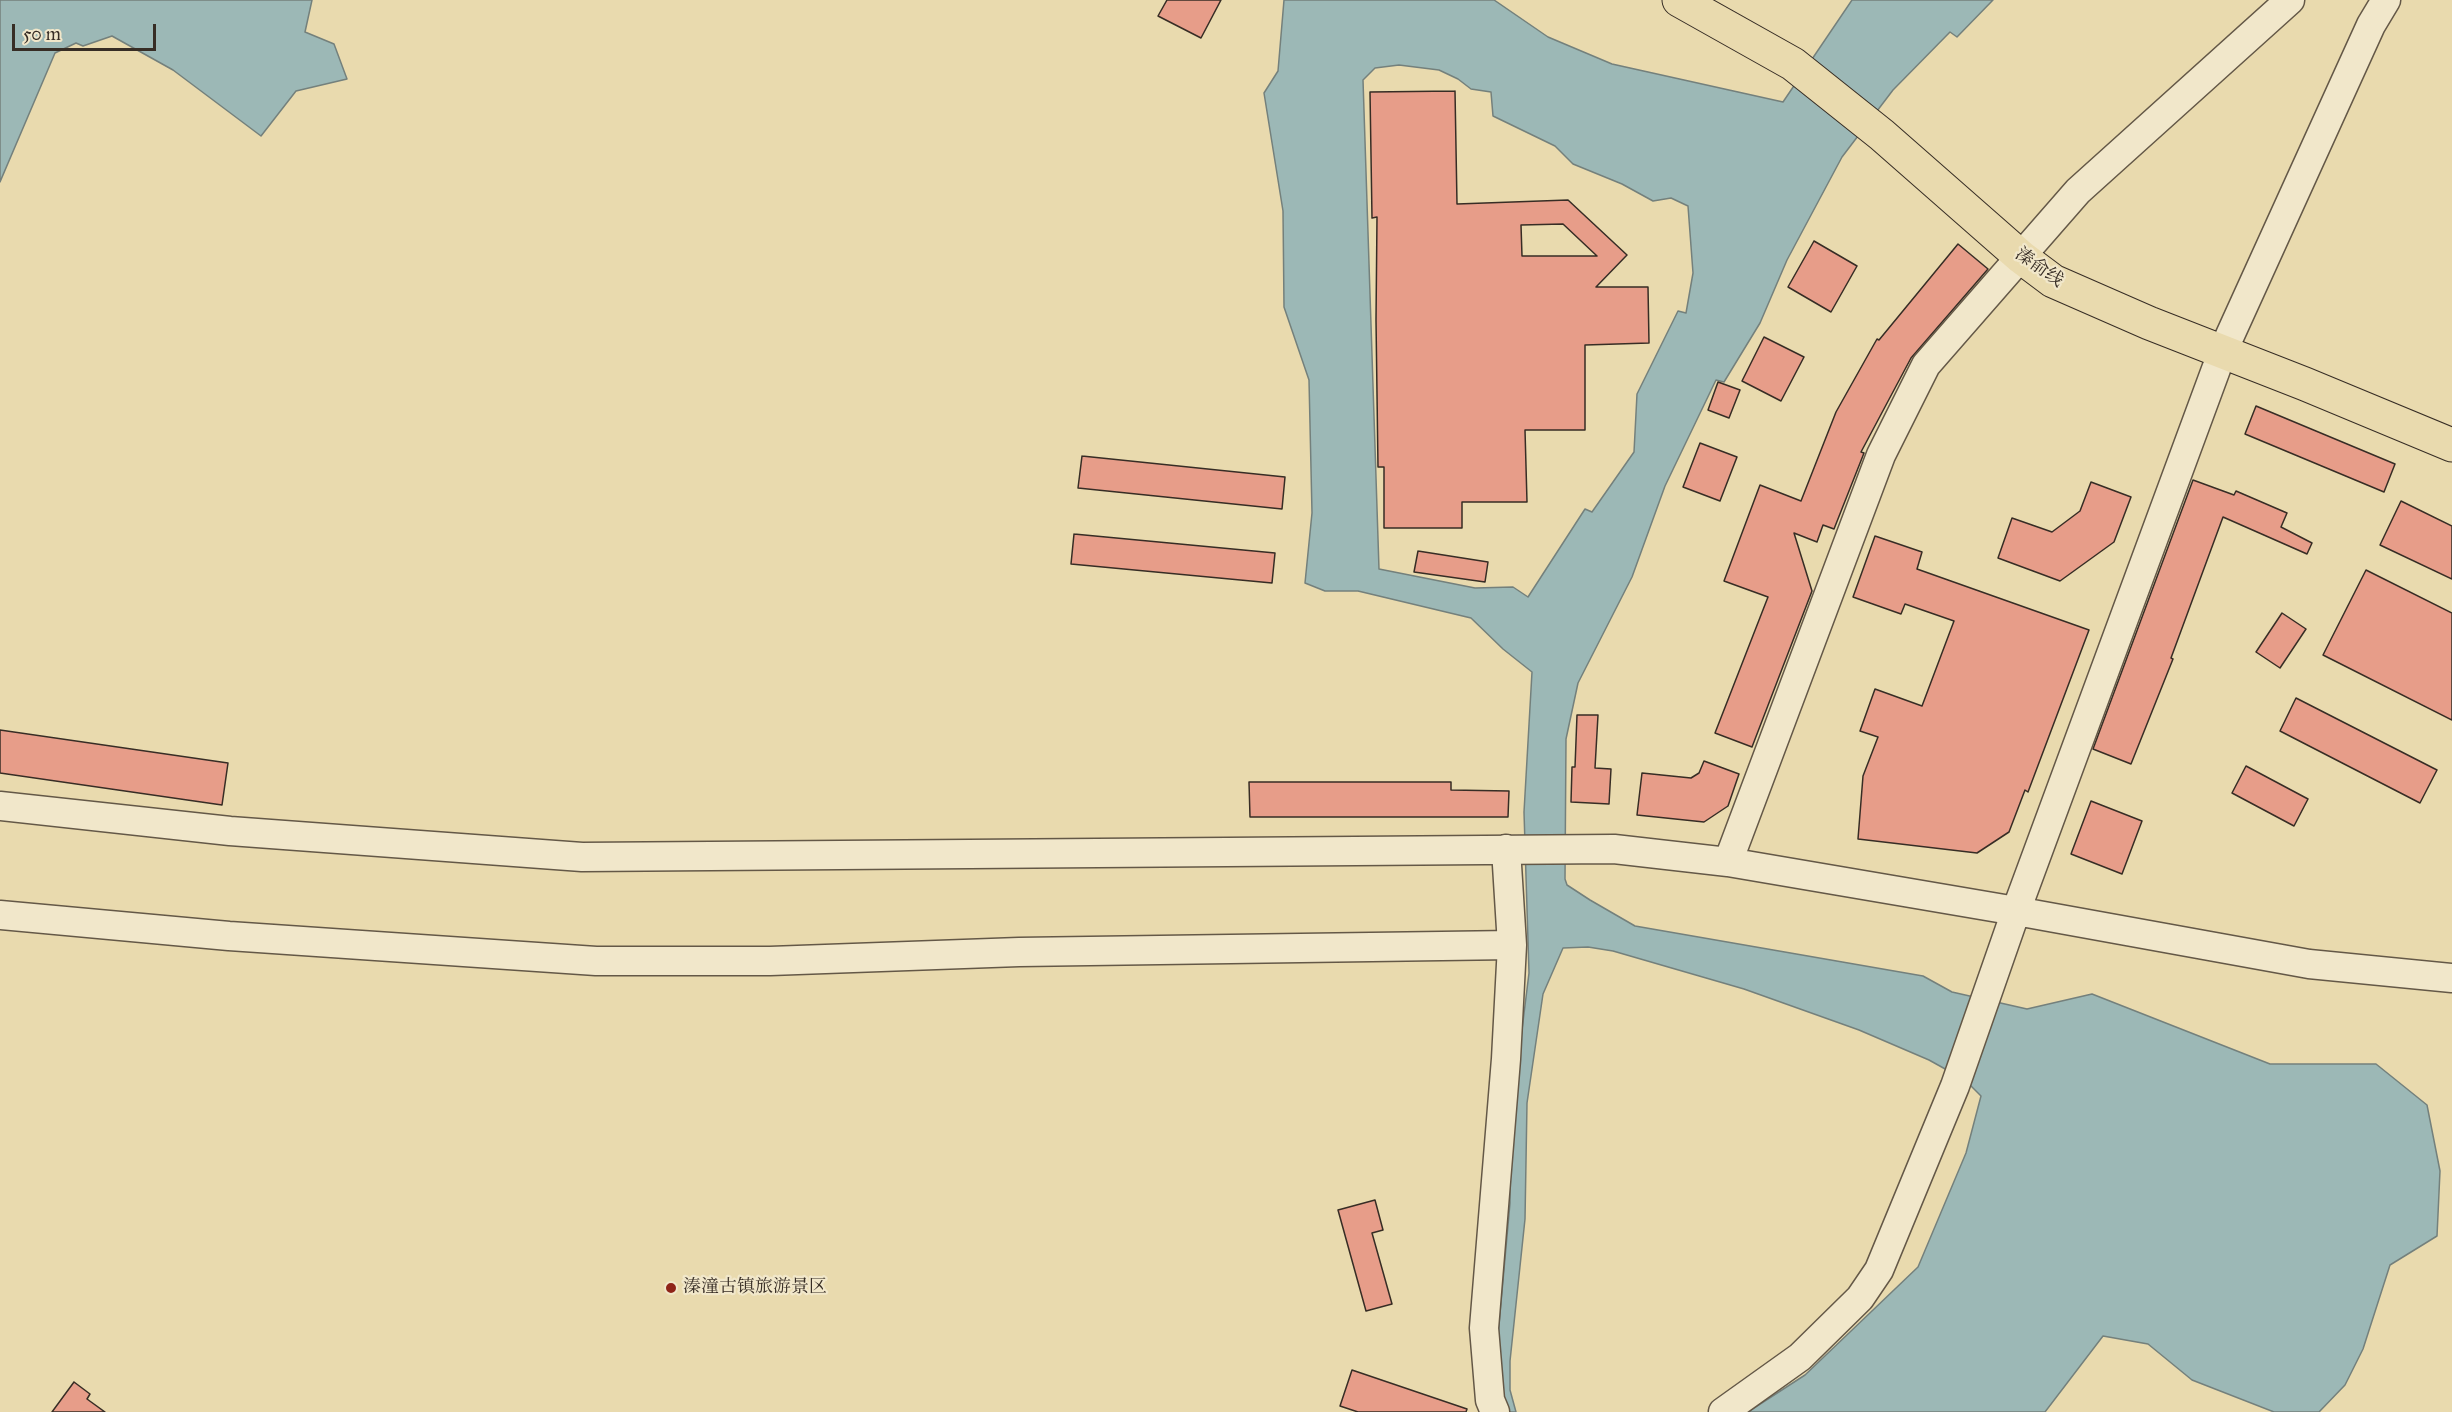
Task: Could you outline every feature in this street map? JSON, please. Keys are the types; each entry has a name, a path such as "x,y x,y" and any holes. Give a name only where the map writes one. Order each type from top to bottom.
{"main road":[{"name":"溱俞线","path":"1679,0 1793,64 1882,135 2021,257 2053,281 2222,353 2305,384 2452,445"}],"street":[{"path":"1728,862 1881,455 1926,365 2078,191 2290,0"},
{"path":"1723,1412 1800,1357 1860,1298 1880,1270 1955,1086 2016,911 2222,353 2371,25 2386,0"},
{"path":"0,807 230,831 582,857 1614,849 1728,862 2308,964 2452,978"},
{"path":"1495,1412 1490,1400 1484,1328 1506,1059 1512,945 1506,849"},
{"path":"0,915 229,936 596,961 770,961 1030,952 1512,945"}],"water":[{"path":"0,0 312,0 305,32 334,44 347,79 296,91 261,136 173,70 112,36 83,46 76,43 55,53 0,182"},
{"path":"1284,0 1494,0 1548,37 1612,64 1783,102 1852,0 1993,0 1957,37 1950,32 1893,90 1842,157 1787,260 1760,323 1724,382 1716,380 1665,486 1632,577 1578,683 1566,739 1565,879 1567,885 1635,926 1923,976 1952,992 2027,1009 2092,994 2270,1064 2376,1064 2427,1105 2440,1171 2437,1236 2390,1265 2363,1349 2345,1385 2319,1412 2274,1412 2192,1380 2148,1344 2103,1336 2045,1412 1748,1412 1805,1375 1918,1267 1966,1153 1981,1096 1965,1080 1929,1060 1859,1030 1744,989 1613,951 1588,947 1563,948 1543,994 1527,1103 1525,1219 1510,1361 1510,1390 1516,1412 1497,1412 1493,1391 1510,1203 1510,1127 1529,973 1524,812 1532,672 1503,649 1471,618 1358,591 1325,591 1305,583 1312,513 1309,380 1284,307 1283,211 1264,93 1278,71","holes":["1399,65 1439,70 1458,79 1471,89 1491,92 1493,116 1555,146 1573,164 1622,184 1653,201 1671,198 1688,206 1693,273 1686,313 1678,311 1637,394 1634,452 1592,512 1585,509 1528,597 1513,587 1475,588 1379,569 1363,80 1375,68"]}],"building":[{"path":"1167,0 1221,0 1201,38 1158,16"},
{"path":"1455,91 1457,204 1568,200 1627,255 1596,287 1648,287 1649,343 1585,345 1585,430 1525,430 1527,502 1462,502 1462,528 1384,528 1384,467 1378,467 1377,217 1372,218 1370,92","holes":["1563,224 1597,256 1522,256 1521,225"]},
{"path":"1814,241 1857,266 1831,312 1788,287"},
{"path":"1958,244 1988,269 1911,358 1861,452 1864,453 1834,529 1823,525 1817,542 1794,533 1812,591 1752,747 1715,733 1768,597 1724,581 1760,485 1801,501 1836,412 1877,339 1879,340"},
{"path":"1764,337 1804,357 1781,401 1742,381"},
{"path":"1718,382 1740,390 1729,418 1708,410"},
{"path":"2256,406 2395,464 2384,492 2245,434"},
{"path":"1700,443 1737,457 1720,501 1683,487"},
{"path":"1082,456 1285,477 1282,509 1078,488"},
{"path":"2193,480 2234,495 2236,491 2287,513 2281,527 2312,543 2307,554 2223,517 2171,658 2173,659 2131,764 2093,749"},
{"path":"2091,482 2131,497 2114,542 2060,581 1998,558 2012,518 2052,532 2080,511"},
{"path":"2401,501 2452,526 2452,579 2380,545"},
{"path":"1074,534 1275,553 1272,583 1071,564"},
{"path":"1875,536 1922,552 1917,569 2089,630 2028,792 2025,790 2009,832 1977,853 1858,839 1863,776 1878,737 1860,731 1875,689 1922,706 1954,621 1905,604 1901,614 1853,597"},
{"path":"1418,551 1488,562 1485,582 1414,572"},
{"path":"2366,570 2452,613 2452,720 2323,655"},
{"path":"2282,613 2306,629 2280,668 2256,652"},
{"path":"2296,698 2437,770 2420,803 2280,731"},
{"path":"1577,715 1598,715 1595,768 1611,769 1609,804 1571,802"},
{"path":"0,730 228,763 222,805 0,773"},
{"path":"1704,761 1739,774 1728,806 1704,822 1637,815 1642,773 1691,778 1699,773"},
{"path":"2246,766 2308,799 2294,826 2232,793"},
{"path":"1249,782 1451,782 1451,790 1509,791 1508,817 1250,817"},
{"path":"2091,801 2142,821 2122,874 2071,854"},
{"path":"1375,1200 1383,1230 1372,1233 1392,1304 1366,1311 1338,1210"},
{"path":"1352,1370 1467,1409 1466,1412 1358,1412 1340,1406"},
{"path":"74,1382 90,1394 87,1399 105,1412 52,1412"}],"place":[{"name":"溱潼古镇旅游景区","path":"671,1288"}]}
